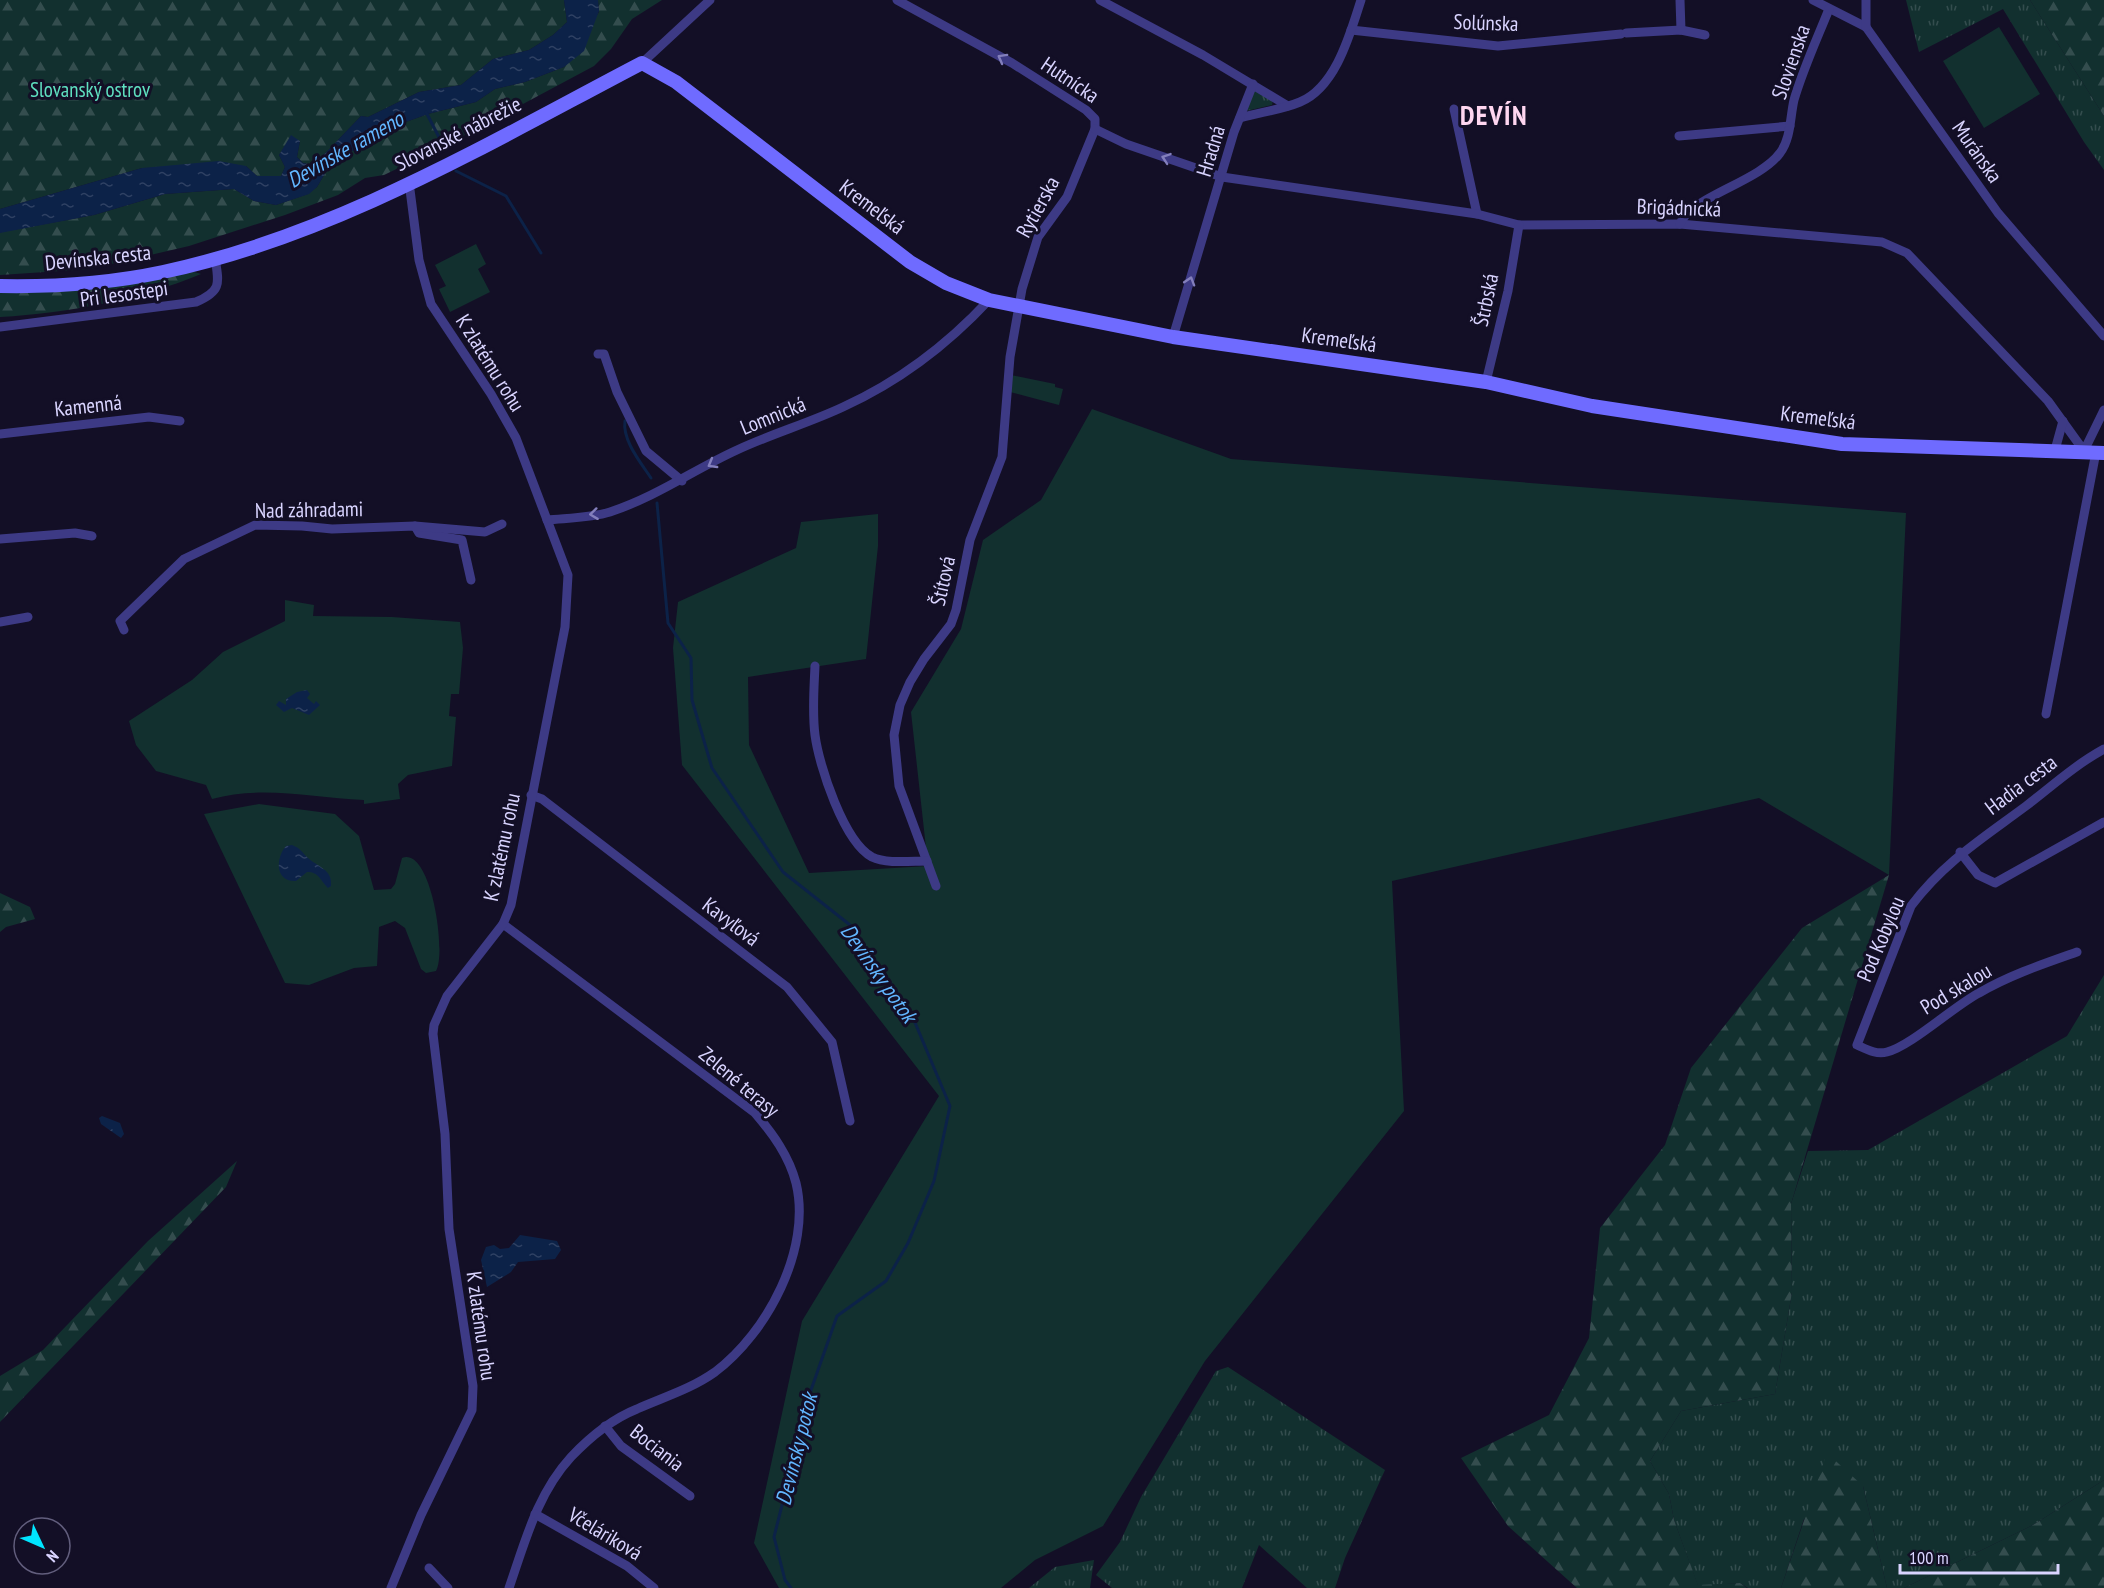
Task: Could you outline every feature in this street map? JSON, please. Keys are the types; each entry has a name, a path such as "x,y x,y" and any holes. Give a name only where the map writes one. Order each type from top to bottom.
{"street":[{"name":"Slovanské nábrežie","path":"200,262 304,228 360,206 642,63 710,0"},
{"name":"Hutnícka","path":"897,0 1012,63 1061,94 1095,119 1095,129 1126,144 1222,177"},
{"path":"1101,0 1253,84 1288,106"},
{"name":"Hradná","path":"1173,337 1240,118 1288,106 1318,90 1351,30 1361,0"},
{"path":"1680,0 1681,30"},
{"name":"Muránska","path":"1813,0 1866,27 1998,213 2104,336"},
{"path":"1866,0 1866,27"},
{"name":"Slovienska","path":"1680,224 1693,208 1746,181 1772,163 1781,152 1790,126 1794,100 1829,9"},
{"name":"Solúnska","path":"1351,30 1497,46 1624,33 1681,30 1705,35"},
{"name":"Kremeľská","path":"642,63 676,82 760,150 910,262 946,284 989,300 1020,304 1173,337 1486,382 1592,406 1842,444 2094,452"},
{"path":"1240,118 1253,84"},
{"path":"1454,109 1477,214"},
{"name":"Slovienska","path":"1679,136 1790,126"},
{"name":"Rytierska","path":"1020,304 1022,289 1038,237 1067,197 1095,129"},
{"name":"Brigádnická","path":"1222,177 1477,214 1519,225 1680,224 1882,242 1907,253 2094,452"},
{"name":"K zlatému rohu","path":"391,1588 421,1515 472,1410 473,1386 449,1228 445,1134 434,1053 434,1025 447,996 503,924 514,894 531,795 565,627 568,587 568,575 516,438 491,394 431,304 419,260 409,182"},
{"name":"Štrbská","path":"1486,382 1508,291 1519,225"},
{"name":"Pri lesostepi","path":"0,327 196,302 211,296 218,284 215,258"},
{"name":"Devínska cesta","path":"0,286 93,281 162,272 200,262"},
{"name":"Lomnická","path":"547,520 608,513 682,481 736,450 842,408 884,387 917,364 969,321 989,300"},
{"name":"Štítová","path":"936,886 899,786 894,735 900,705 910,682 924,659 951,624 970,540 1002,457 1007,380 1020,304"},
{"path":"598,354 604,354 617,392 646,452 682,481"},
{"path":"2046,714 2094,452 2104,410"},
{"name":"Kamenná","path":"0,434 149,417 180,421"},
{"path":"2055,450 2063,421"},
{"name":"Nad záhradami","path":"124,630 120,621 184,560 255,525 302,525 332,529 415,526 486,532 502,524"},
{"path":"415,526 419,533 462,540 471,580"},
{"path":"0,539 75,532 92,536"},
{"path":"0,622 28,617"},
{"path":"815,666 813,701 815,736 843,822 867,853 875,858 927,861"},
{"name":"Hadia cesta","path":"1960,852 2025,806 2080,762 2104,749"},
{"name":"Kavyľová","path":"531,795 542,799 787,987 812,1014 832,1042 850,1121"},
{"path":"1960,852 1978,875 1995,883 2104,822"},
{"name":"Pod Kobylou","path":"1857,1045 1911,906 1925,887 1960,852"},
{"name":"Zelené terasy","path":"503,924 755,1113 787,1158 796,1184 797,1238 779,1290 759,1326 735,1354 714,1372 686,1389 638,1408 605,1426 566,1463 548,1487 535,1514 510,1588"},
{"name":"Pod skalou","path":"1857,1045 1873,1052 1886,1053 1903,1045 1979,993 2027,970 2077,952"},
{"name":"Bociania","path":"605,1426 621,1446 690,1496"},
{"name":"Včeláriková","path":"535,1514 627,1566 654,1588"},
{"path":"429,1568 448,1588"}],"green space":[{"name":"Slovanský ostrov","path":"0,0 564,0 567,22 553,35 529,50 493,59 461,85 419,92 368,117 361,116 314,165 303,163 297,157 300,141 287,143 279,155 285,167 281,176 257,176 246,166 142,168 0,209"},
{"path":"598,0 662,0 632,19 611,49 594,66 450,143 384,175 365,178 338,195 285,215 189,246 90,269 0,275 0,233 2,232 94,215 165,194 234,189 254,201 276,205 308,194 317,187 327,170 350,152 367,144 381,131 428,114 476,102 495,89 525,82 564,67 599,12"},
{"path":"1906,0 2030,0 2104,116 2104,170 2084,142 2003,9 1919,52"},
{"path":"2030,0 2104,0 2104,116"},
{"path":"1999,27 2040,94 1984,128 1943,61"},
{"path":"1254,87 1273,100 1272,105 1246,111"},
{"path":"476,244 486,264 478,269 490,292 450,312 439,289 446,286 435,265"},
{"path":"187,270 201,274 153,291 102,304 0,317 0,292"},
{"path":"1011,375 1055,384 1055,387 1063,389 1059,405 1010,392"},
{"path":"1092,409 1231,459 1906,513 1889,875 1759,798 1392,881 1404,1111 1205,1361 1103,1526 1035,1560 1001,1588 779,1588 754,1543 802,1321 939,1096 682,765 673,648 678,602 796,548 801,522 878,514 878,546 866,659 748,677 749,745 809,873 928,866 911,712 961,629 983,540 1041,500"},
{"path":"285,600 314,605 313,616 392,617 460,622 463,648 459,694 451,694 449,716 456,717 452,766 408,775 398,784 400,799 364,804 364,800 269,793 231,795 212,799 206,785 156,771 136,745 129,721 192,680 223,652 285,621"},
{"path":"259,804 335,814 359,836 374,890 391,889 395,884 402,858 412,859 421,868 434,903 439,944 436,971 426,973 421,969 405,928 395,921 379,927 377,966 354,968 309,985 285,983 204,814"},
{"path":"1889,875 1791,1204 1792,1292 1775,1394 1681,1411 1650,1461 1669,1494 1674,1520 1698,1585 1740,1583 1747,1588 1577,1588 1508,1526 1461,1458 1549,1415 1589,1338 1600,1228 1665,1145 1691,1068 1802,928"},
{"path":"0,893 30,907 35,919 6,927 0,932"},
{"path":"2104,975 2104,1480 2033,1525 1904,1588 1887,1588 1863,1486 1804,1519 1781,1588 1748,1588 1740,1583 1698,1586 1674,1520 1669,1494 1650,1461 1681,1411 1775,1394 1792,1292 1791,1204 1808,1151 1868,1150 2067,1036"},
{"path":"237,1161 226,1187 0,1422 0,1376 43,1350 148,1241"},
{"path":"1228,1367 1385,1470 1345,1558 1335,1588 1307,1588 1259,1545 1242,1588 1112,1588 1096,1575 1120,1542 1141,1497 1216,1371"},
{"path":"1827,1453 1863,1486 1887,1588 1781,1588"},
{"path":"2104,1480 2104,1588 1904,1588 2033,1525"},
{"path":"1094,1560 1090,1588 1029,1588 1055,1567"}],"water":[{"name":"Devínske rameno","path":"564,0 598,0 599,11 584,51 564,67 525,82 495,89 476,102 428,114 381,131 367,144 350,152 327,170 317,187 309,194 276,205 254,201 234,189 165,194 94,215 0,233 0,209 142,168 219,161 246,166 257,176 281,176 285,167 279,155 291,135 300,141 297,157 303,163 314,165 361,116 368,117 419,92 461,85 493,59 529,50 553,35 567,22"},
{"path":"307,690 310,694 307,698 314,704 316,701 320,705 309,715 292,708 284,712 276,705 279,701 286,705 286,699 297,692"},
{"path":"292,845 327,872 331,886 328,888 317,875 311,872 307,872 296,881 284,878 279,868 280,856 286,846"},
{"path":"102,1116 120,1123 124,1134 121,1138 101,1124 99,1118"},
{"path":"520,1235 557,1241 561,1250 555,1259 518,1262 511,1272 487,1287 481,1260 486,1247 494,1245 500,1249 509,1248"}],"waterway":[{"name":"Devínsky potok","path":"426,112 443,145"},
{"name":"Devínsky potok","path":"456,171 506,196 541,253"},
{"name":"Devínsky potok","path":"625,421 629,443 651,478"},
{"name":"Devínsky potok","path":"657,503 668,623 691,658 692,700 712,768 783,872 850,925 911,1013 950,1106 934,1181 908,1243 886,1281 837,1316 811,1390 774,1537 785,1580 791,1588"}],"district":[{"name":"DEVÍN","path":"1494,116"}]}
